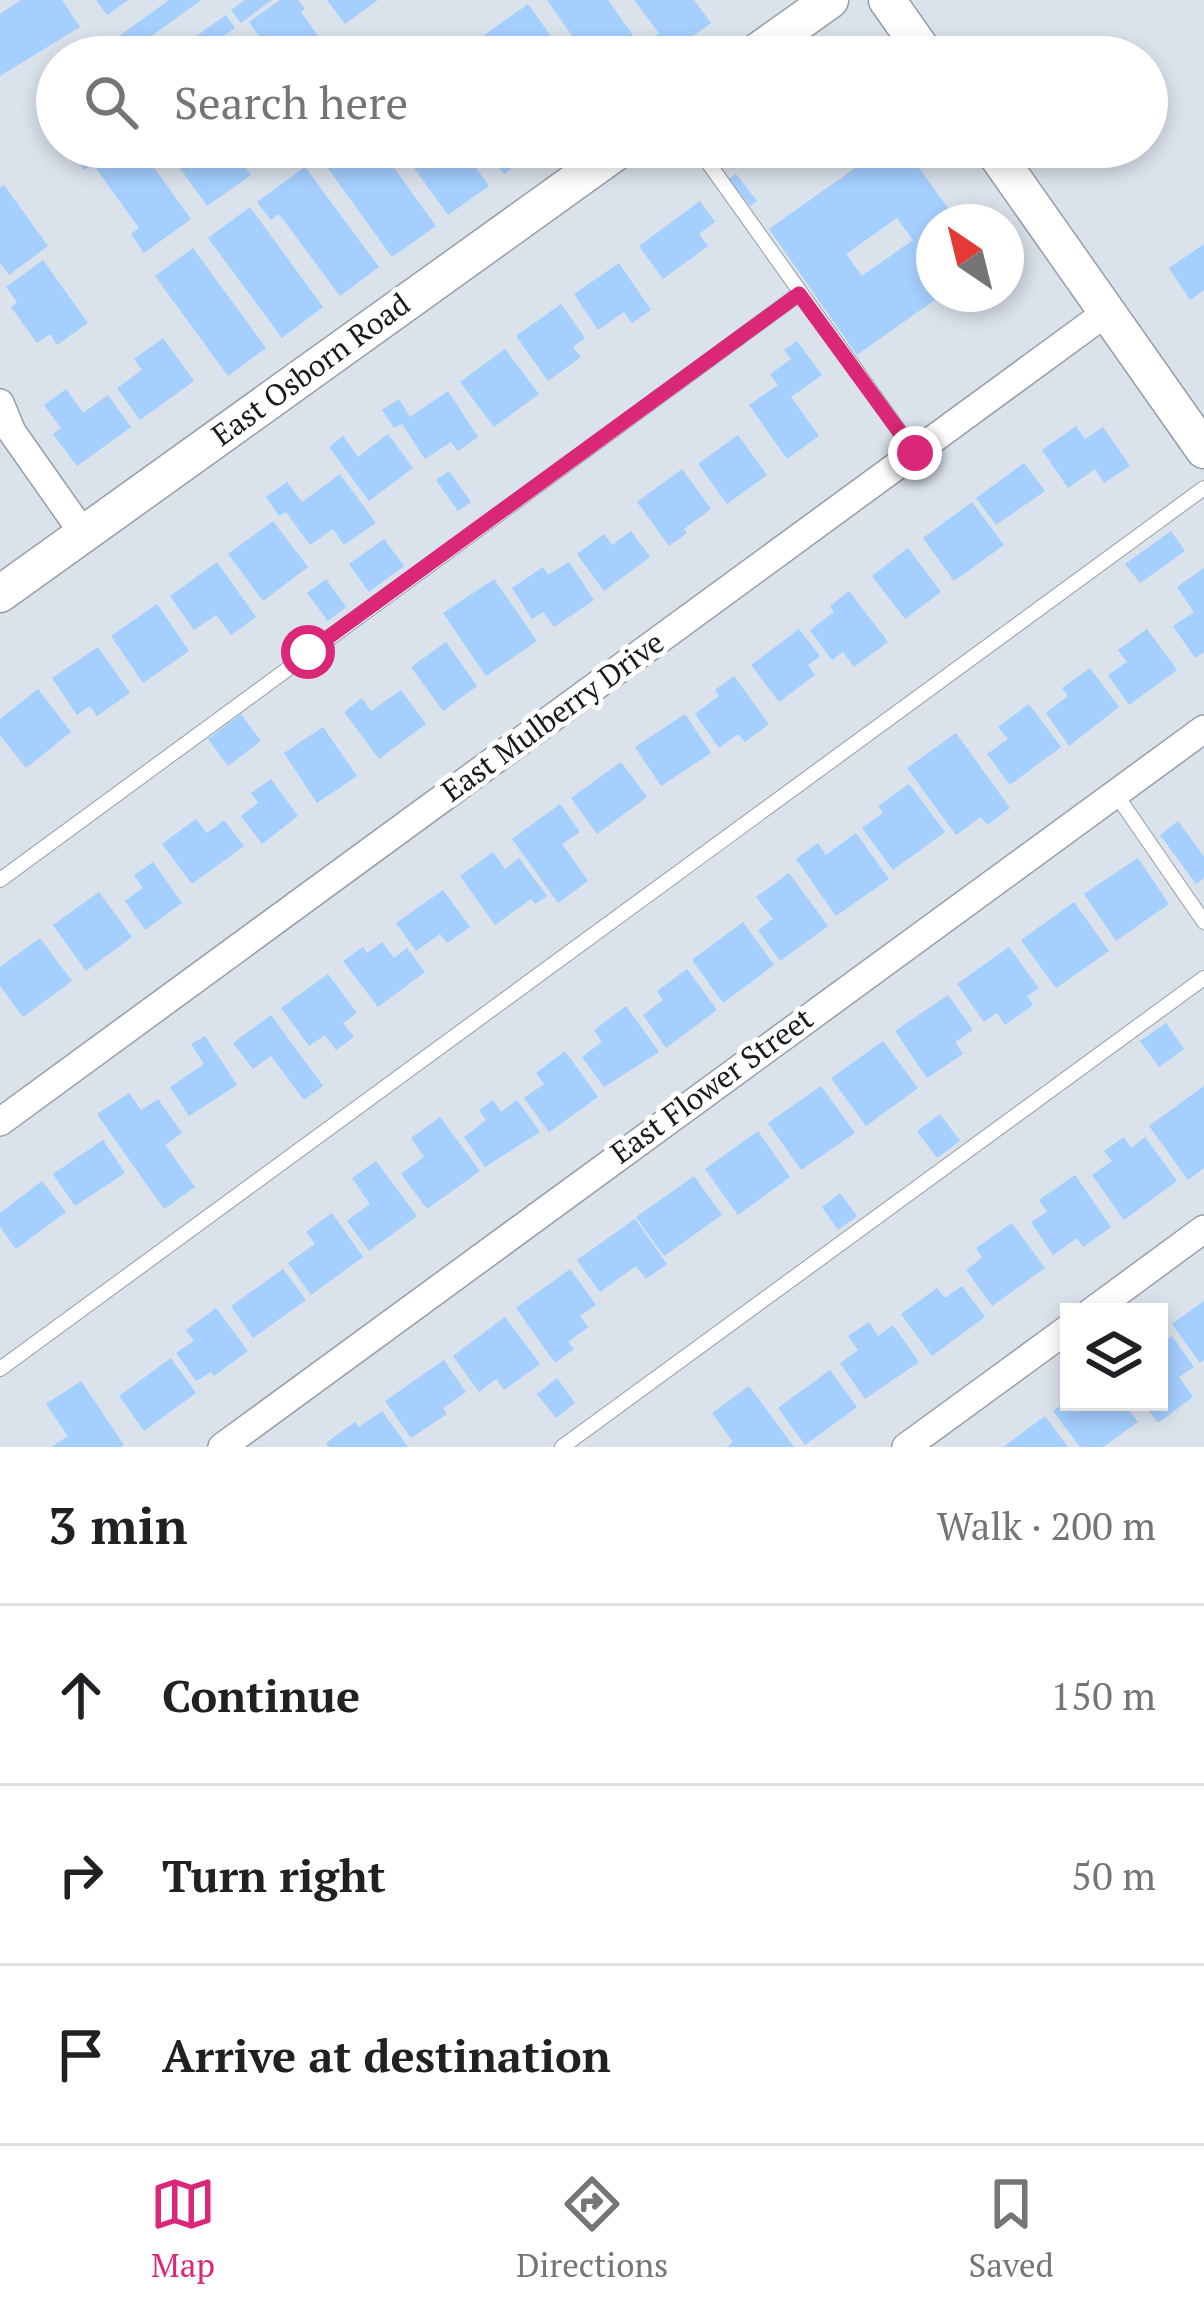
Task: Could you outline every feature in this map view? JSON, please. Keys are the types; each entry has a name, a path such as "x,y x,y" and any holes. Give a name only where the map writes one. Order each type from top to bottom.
{"main road":[{"path":"779,36 830,0"},
{"path":"887,0 912,36"},
{"name":"East Osborn Road","path":"0,595 594,168"},
{"path":"1006,168 1204,450"}],"street":[{"name":"East Mulberry Drive","path":"0,1122 1107,312"},
{"path":"0,404 11,432 83,533"},
{"name":"East Flower Street","path":"222,1447 1204,729"},
{"path":"1103,1303 1204,1228"},
{"path":"906,1447 1060,1335"}],"lane":[{"path":"712,168 915,453"},
{"path":"0,880 799,294"},
{"path":"0,1369 1204,488"},
{"path":"1115,792 1204,922"},
{"path":"562,1447 1204,978"}],"building":[{"path":"21,0 62,0 80,27 65,36 36,36 36,54 0,76 0,14"},
{"path":"96,0 128,0 107,15"},
{"path":"169,0 201,0 152,36 119,36"},
{"path":"245,0 272,0 241,23 231,10"},
{"path":"280,0 298,0 318,36 259,36 249,22"},
{"path":"327,0 378,0 345,24"},
{"path":"547,0 608,0 633,36 572,36"},
{"path":"634,0 694,0 711,23 693,36 655,36 659,33"},
{"path":"528,4 551,36 483,36"},
{"path":"226,15 235,28 224,36 196,36"},
{"path":"96,168 154,168 191,219 144,253 131,234 139,228"},
{"path":"180,168 246,168 251,175 207,206"},
{"path":"306,168 379,267 340,296 279,214 271,220 257,202"},
{"path":"328,168 394,168 436,226 392,257"},
{"path":"414,168 476,168 489,186 448,215"},
{"path":"855,168 919,168 945,204 916,204 918,312 857,355 769,229","holes":["897,218 913,240 862,276 846,254"]},
{"path":"736,174 757,201 750,206 729,179"},
{"path":"4,185 48,246 9,275 0,263 0,188"},
{"path":"700,201 715,222 699,234 708,246 663,279 639,246"},
{"path":"250,207 323,307 282,338 208,238"},
{"path":"1204,244 1204,290 1190,300 1169,268"},
{"path":"193,248 266,348 228,376 155,276"},
{"path":"43,260 88,323 57,345 50,334 37,343 11,307 17,302 6,287"},
{"path":"619,263 651,310 632,323 624,312 598,330 574,294"},
{"path":"561,304 585,338 573,347 581,357 548,381 516,336"},
{"path":"163,338 194,381 140,420 117,388 142,370 134,359"},
{"path":"797,341 822,375 791,397 819,436 787,459 749,405 778,385 770,374 791,359 784,350"},
{"path":"505,349 539,394 494,427 460,382"},
{"path":"66,389 83,413 108,395 131,427 77,466 53,434 61,428 44,405"},
{"path":"448,391 478,437 458,451 451,442 425,459 402,424 394,428 382,410 399,399 410,417"},
{"path":"1076,426 1085,439 1103,427 1130,466 1104,483 1095,469 1068,488 1042,450"},
{"path":"388,434 413,468 369,501 329,447 343,436 358,457"},
{"path":"738,435 767,475 727,504 698,464"},
{"path":"1024,463 1045,491 996,525 976,498"},
{"path":"682,469 711,509 669,546 637,502"},
{"path":"449,471 471,502 458,511 436,480"},
{"path":"340,474 376,523 344,545 333,529 310,545 286,512 279,516 266,497 287,482 302,502"},
{"path":"972,502 1004,545 954,581 923,538"},
{"path":"273,521 308,567 263,601 228,554"},
{"path":"631,531 650,557 604,591 577,554 604,534 612,545"},
{"path":"1171,531 1185,551 1140,583 1125,564"},
{"path":"384,539 404,566 369,592 349,564"},
{"path":"908,548 941,592 905,619 872,576"},
{"path":"217,562 256,617 231,635 216,615 194,630 170,596"},
{"path":"569,562 594,600 554,627 543,612 532,619 512,588 543,567 548,575"},
{"path":"1204,568 1204,652 1195,658 1173,626 1194,612 1177,587"},
{"path":"326,579 346,607 328,621 307,593"},
{"path":"494,579 537,641 486,676 443,613"},
{"path":"849,591 888,642 854,667 843,652 832,660 810,630 834,612 830,606"},
{"path":"157,604 189,651 143,683 111,636"},
{"path":"799,629 820,656 808,665 815,675 779,702 751,665"},
{"path":"1147,629 1177,670 1129,705 1108,675 1127,662 1118,650"},
{"path":"446,642 477,686 443,711 411,667"},
{"path":"98,647 130,693 97,716 90,706 77,715 52,678"},
{"path":"1090,668 1119,707 1069,746 1046,713 1068,696 1062,688"},
{"path":"734,676 769,724 745,742 738,734 719,748 695,714 719,696 715,690"},
{"path":"38,689 71,732 26,768 0,735 0,719"},
{"path":"401,690 426,724 379,759 344,712 362,698 371,711"},
{"path":"1029,704 1061,747 1010,785 987,754 1008,739 998,727"},
{"path":"241,714 261,741 228,766 208,739"},
{"path":"685,714 711,753 661,786 635,747"},
{"path":"323,727 357,776 317,803 284,753"},
{"path":"956,733 1010,808 987,825 981,817 956,835 907,768"},
{"path":"621,762 647,797 597,834 571,798"},
{"path":"271,779 298,816 262,844 241,816 258,803 251,793"},
{"path":"909,784 945,832 893,870 862,828 883,813 878,806"},
{"path":"560,804 580,832 562,844 588,881 558,903 512,839"},
{"path":"196,819 207,833 224,820 244,846 192,884 162,844"},
{"path":"1178,821 1204,857 1204,878 1196,884 1160,835"},
{"path":"856,833 889,879 836,916 796,859 818,843 826,855"},
{"path":"493,852 505,869 519,858 547,896 535,904 531,899 495,925 460,876"},
{"path":"1138,858 1169,904 1116,941 1084,894"},
{"path":"153,862 182,903 145,930 125,901 143,888 134,875"},
{"path":"789,873 828,926 780,961 758,930 773,919 756,897"},
{"path":"443,890 470,927 447,943 440,934 416,951 396,923"},
{"path":"99,892 132,937 86,971 53,925"},
{"path":"1074,902 1109,951 1056,988 1021,940"},
{"path":"743,922 774,965 723,1003 692,960"},
{"path":"40,938 72,981 23,1017 0,986 0,967"},
{"path":"382,942 394,958 407,948 425,972 378,1007 343,961 363,947 367,953"},
{"path":"1009,947 1039,988 1027,996 1033,1005 1005,1025 997,1013 984,1022 957,984"},
{"path":"687,969 717,1010 666,1048 643,1015 663,1000 657,991"},
{"path":"328,974 357,1013 343,1023 354,1037 336,1050 325,1035 309,1046 281,1008"},
{"path":"948,995 973,1030 955,1042 963,1054 927,1078 895,1031"},
{"path":"626,1006 659,1052 604,1087 582,1057 602,1042 594,1030"},
{"path":"271,1015 323,1086 304,1100 271,1056 253,1069 233,1043"},
{"path":"1166,1023 1184,1049 1159,1067 1140,1041"},
{"path":"205,1036 237,1085 189,1116 170,1087 204,1064 191,1044"},
{"path":"883,1041 918,1088 866,1126 831,1078"},
{"path":"565,1051 598,1097 549,1132 524,1098 544,1084 536,1073"},
{"path":"821,1086 855,1133 801,1170 768,1123"},
{"path":"1204,1086 1204,1168 1188,1180 1149,1126"},
{"path":"129,1093 141,1110 158,1099 182,1133 165,1145 195,1187 164,1209 97,1114"},
{"path":"493,1100 501,1112 517,1100 540,1132 485,1167 464,1137 486,1120 479,1110"},
{"path":"940,1114 960,1141 937,1158 917,1131"},
{"path":"440,1117 480,1171 427,1209 401,1174 424,1157 411,1138"},
{"path":"758,1131 790,1177 738,1215 705,1169"},
{"path":"1124,1137 1131,1148 1145,1137 1177,1181 1124,1220 1092,1175 1112,1161 1104,1151"},
{"path":"103,1140 125,1173 75,1206 53,1174"},
{"path":"376,1161 417,1216 369,1251 347,1221 370,1204 352,1178"},
{"path":"1075,1175 1111,1227 1083,1247 1077,1238 1053,1255 1031,1222 1047,1212 1039,1200"},
{"path":"694,1176 722,1215 664,1256 636,1217"},
{"path":"42,1181 66,1212 16,1249 0,1227 0,1213"},
{"path":"840,1193 857,1216 838,1230 822,1207"},
{"path":"332,1213 363,1257 311,1295 288,1263 315,1244 306,1232"},
{"path":"635,1219 667,1264 646,1279 636,1266 600,1292 577,1260"},
{"path":"1012,1223 1045,1268 992,1306 966,1270 982,1258 976,1248"},
{"path":"283,1269 306,1300 253,1338 231,1306"},
{"path":"570,1269 596,1305 580,1316 588,1327 568,1342 574,1349 555,1363 516,1308"},
{"path":"962,1286 985,1317 932,1356 901,1314 937,1288 945,1298"},
{"path":"1204,1301 1204,1360 1200,1363 1172,1324"},
{"path":"216,1308 248,1351 214,1376 211,1372 196,1381 176,1353 194,1341 186,1330"},
{"path":"505,1317 540,1364 504,1390 496,1379 479,1392 453,1356"},
{"path":"869,1322 878,1336 893,1325 919,1362 865,1399 840,1363 858,1350 848,1336"},
{"path":"1172,1336 1194,1367 1179,1377 1193,1397 1158,1423 1149,1411 1168,1411 1168,1339"},
{"path":"171,1358 196,1393 144,1431 119,1396"},
{"path":"444,1360 466,1392 443,1408 447,1414 411,1438 385,1401"},
{"path":"830,1370 857,1407 805,1445 778,1408"},
{"path":"557,1378 575,1403 556,1418 537,1394"},
{"path":"81,1381 124,1445 121,1447 51,1447 68,1436 46,1404"},
{"path":"749,1386 794,1447 727,1447 733,1442 712,1413"},
{"path":"1060,1406 1060,1411 1130,1411 1138,1422 1103,1447 1080,1447 1053,1411"},
{"path":"382,1411 408,1447 329,1447 326,1443 355,1422 359,1427"},
{"path":"1045,1416 1068,1447 1003,1447"}],"route":[{"path":"308,652 799,294 915,453"}]}
